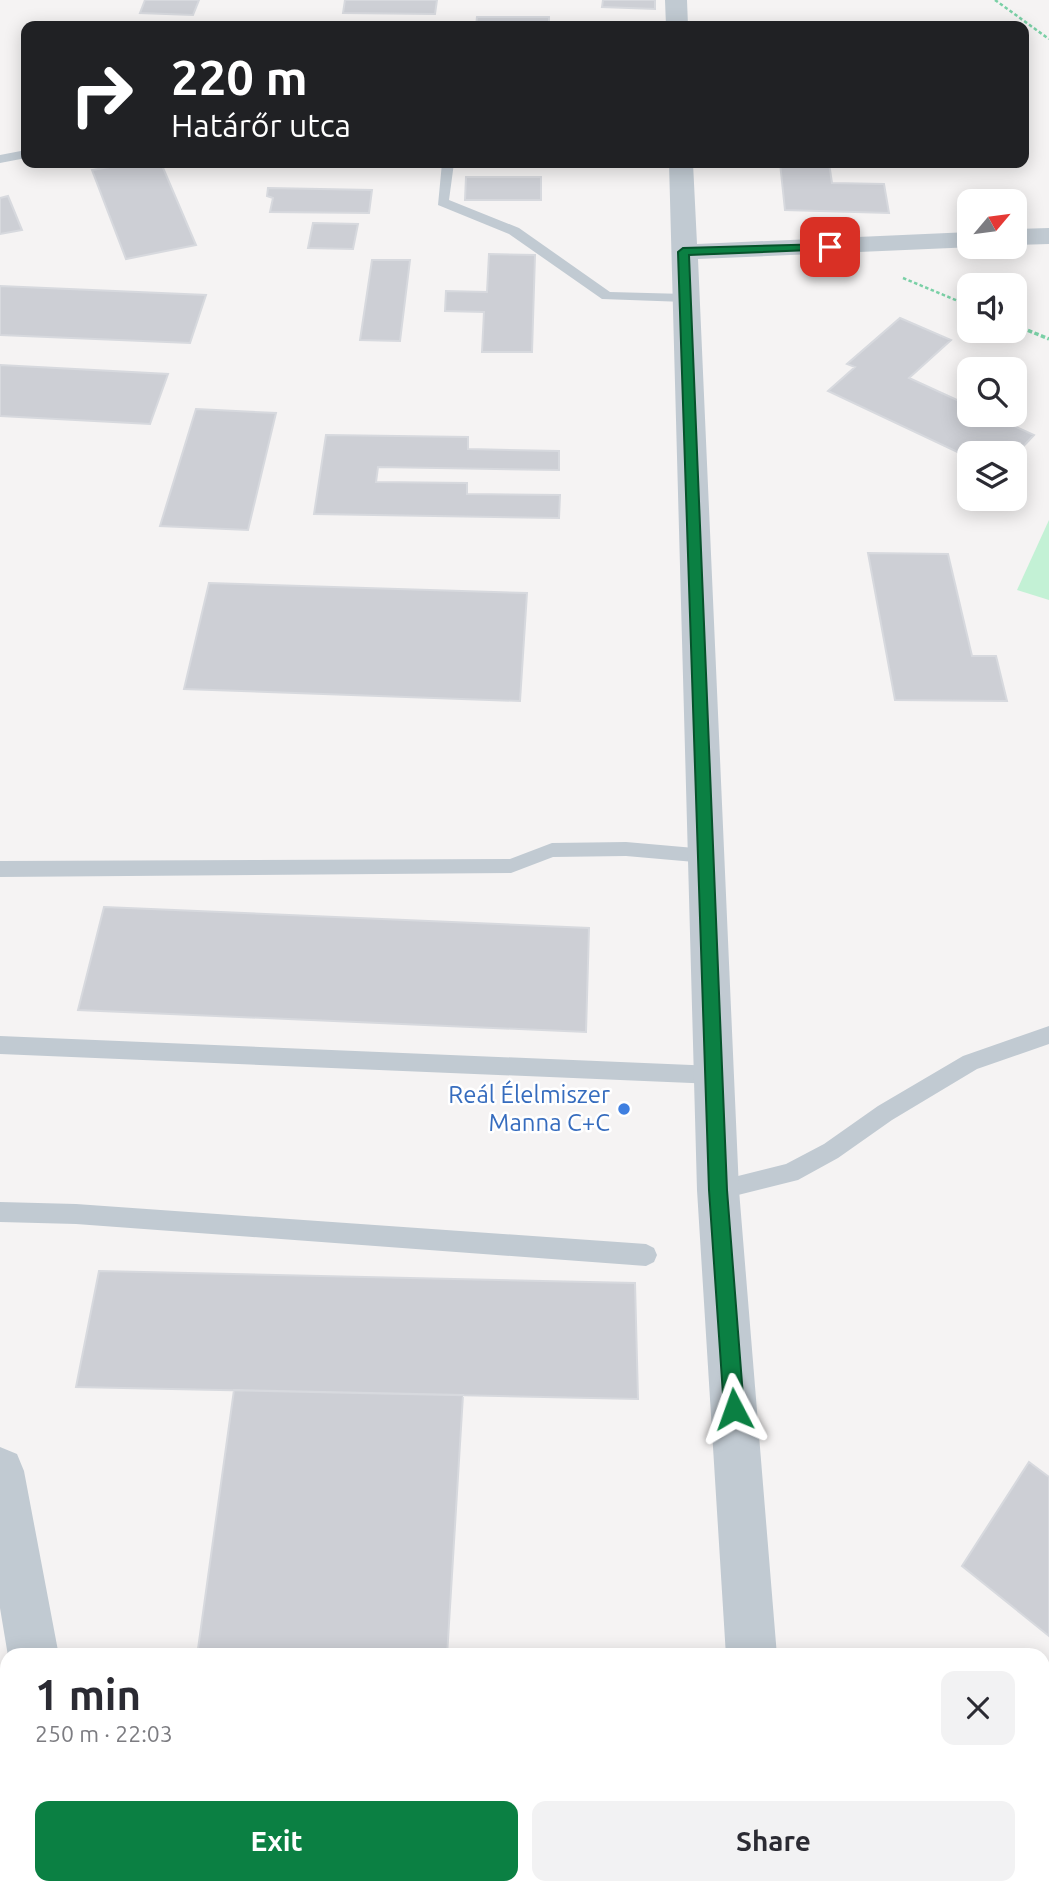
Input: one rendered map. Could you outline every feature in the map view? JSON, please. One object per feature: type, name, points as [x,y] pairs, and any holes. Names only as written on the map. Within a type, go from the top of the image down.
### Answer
[{"type":"street","points":[[676,0],[677,21]]},
{"type":"street","points":[[681,168],[718,1190],[751,1648]]},
{"type":"street","points":[[1027,237],[1049,236]]},
{"type":"street","points":[[683,252],[957,241]]},
{"type":"street","points":[[0,1472],[33,1648]]},
{"type":"lane","points":[[0,159],[21,154]]},
{"type":"lane","points":[[447,168],[442,202],[514,231],[607,296],[685,298]]},
{"type":"lane","points":[[0,869],[511,866],[552,850],[626,849],[706,856]]},
{"type":"lane","points":[[718,1190],[790,1173],[831,1152],[885,1112],[970,1062],[1049,1035]]},
{"type":"lane","points":[[0,1045],[715,1075]]},
{"type":"lane","points":[[0,1212],[76,1214],[646,1255]]},
{"type":"path","points":[[996,0],[1025,21]]},
{"type":"path","points":[[1029,24],[1049,39]]},
{"type":"path","points":[[1027,330],[1049,339]]},
{"type":"green space","points":[[1049,520],[1049,600],[1017,590]]},
{"type":"building","points":[[145,0],[199,0],[193,15],[140,13]]},
{"type":"building","points":[[345,0],[437,0],[435,14],[343,13]]},
{"type":"building","points":[[603,0],[655,0],[655,9],[602,7]]},
{"type":"building","points":[[477,17],[549,17],[549,21],[477,21]]},
{"type":"building","points":[[163,168],[196,245],[126,259],[92,170]]},
{"type":"building","points":[[781,168],[830,168],[832,183],[884,184],[889,213],[785,210]]},
{"type":"building","points":[[466,177],[541,177],[541,200],[465,200]]},
{"type":"building","points":[[268,188],[372,190],[369,213],[270,212],[273,198],[267,196]]},
{"type":"building","points":[[8,196],[22,230],[0,234],[0,198]]},
{"type":"building","points":[[313,223],[358,224],[353,249],[308,248]]},
{"type":"building","points":[[489,254],[535,255],[532,352],[482,352],[484,312],[445,311],[446,291],[487,292]]},
{"type":"building","points":[[372,260],[410,260],[400,341],[360,340]]},
{"type":"building","points":[[0,286],[206,295],[190,343],[0,335]]},
{"type":"building","points":[[900,318],[951,340],[909,378],[957,400],[957,427],[1016,427],[1034,435],[1027,442],[957,441],[957,452],[828,391],[855,367],[847,364]]},
{"type":"building","points":[[0,365],[168,374],[150,424],[0,416]]},
{"type":"building","points":[[196,409],[276,413],[248,530],[160,526]]},
{"type":"building","points":[[326,435],[468,437],[468,449],[559,451],[559,470],[378,467],[376,482],[467,483],[467,494],[560,495],[559,518],[314,514]]},
{"type":"building","points":[[868,553],[948,554],[972,656],[996,656],[1007,701],[895,700]]},
{"type":"building","points":[[209,583],[527,593],[520,701],[184,689]]},
{"type":"building","points":[[104,907],[589,928],[586,1032],[78,1010]]},
{"type":"building","points":[[99,1271],[635,1283],[638,1399],[76,1387]]},
{"type":"building","points":[[234,1390],[463,1395],[447,1648],[198,1648]]},
{"type":"building","points":[[1029,1462],[1049,1477],[1049,1636],[962,1566]]},
{"type":"place","name":"Reál Élelmiszer Manna C+C","points":[[624,1109]]},
{"type":"route","points":[[734,1409],[718,1190],[683,252],[830,247]]}]
